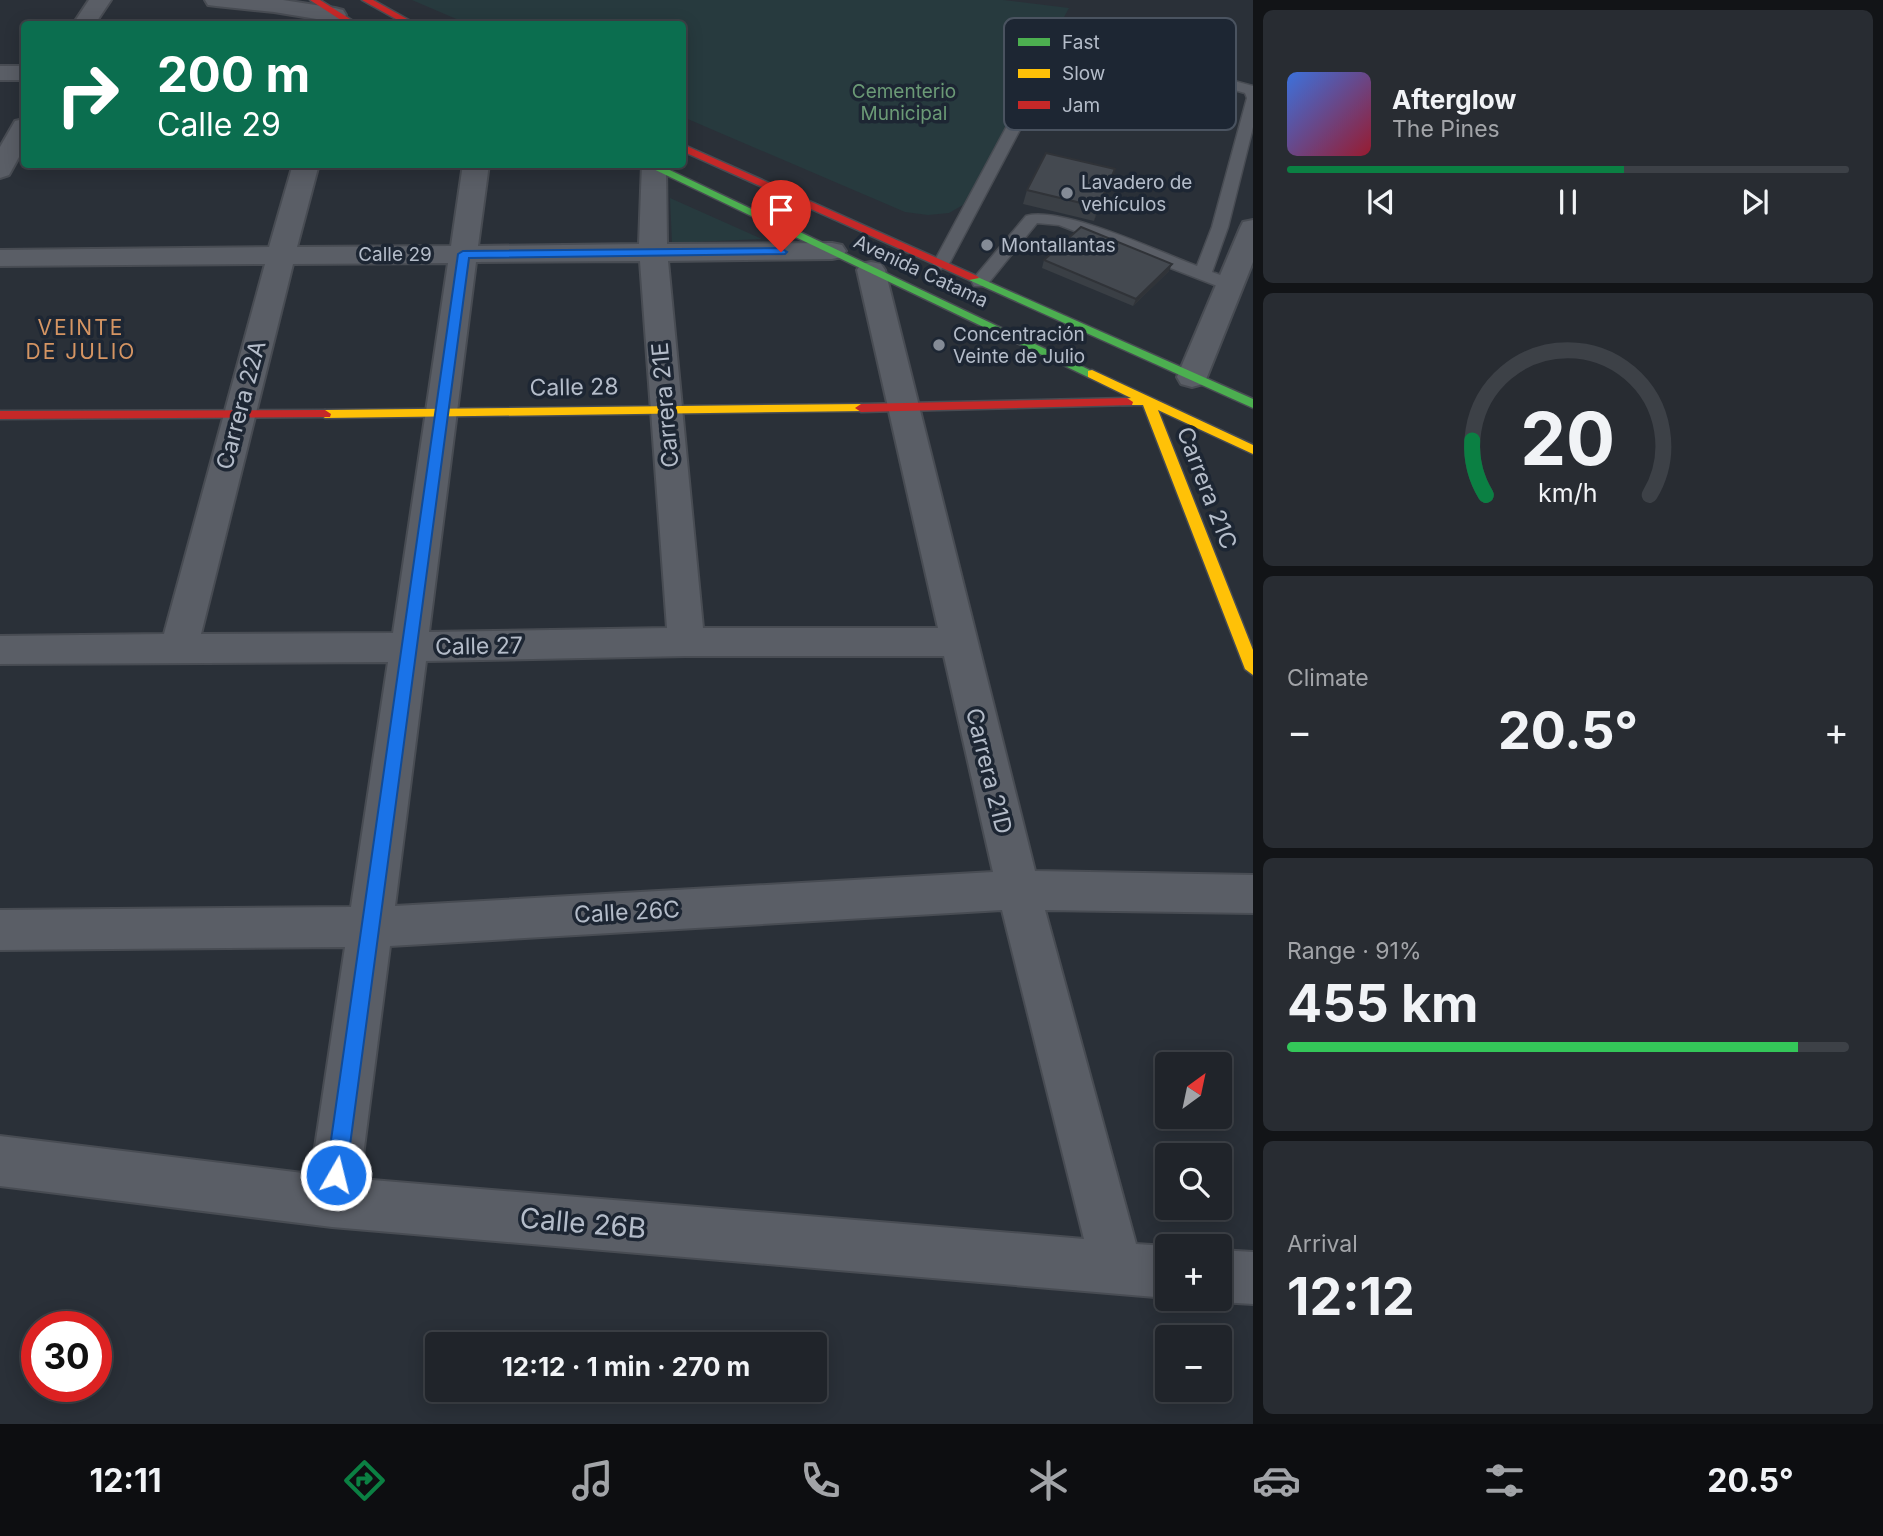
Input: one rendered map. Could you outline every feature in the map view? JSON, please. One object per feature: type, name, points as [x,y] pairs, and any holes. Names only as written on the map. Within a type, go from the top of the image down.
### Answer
[{"type":"main road","points":[[314,0],[346,21]]},
{"type":"main road","points":[[366,0],[405,21]]},
{"type":"main road","name":"Avenida Catama","points":[[686,149],[1253,404]]},
{"type":"main road","name":"Avenida Catama","points":[[654,168],[1253,450]]},
{"type":"main road","name":"Calle 28","points":[[0,415],[903,408],[1148,401]]},
{"type":"main road","name":"Carrera 21C","points":[[1148,401],[1253,669]]},
{"type":"street","points":[[86,21],[100,0]]},
{"type":"street","points":[[223,21],[223,1],[346,21]]},
{"type":"street","points":[[0,73],[21,73]]},
{"type":"street","points":[[0,170],[18,130]]},
{"type":"street","name":"Carrera 22A","points":[[179,648],[238,412],[305,168]]},
{"type":"street","points":[[332,1202],[475,168]]},
{"type":"street","name":"Carrera 21E","points":[[650,168],[664,408],[686,642]]},
{"type":"street","points":[[1192,377],[1242,288],[1253,228]]},
{"type":"street","name":"Calle 29","points":[[0,258],[832,251]]},
{"type":"street","name":"Carrera 21D","points":[[871,270],[1018,890],[1116,1269]]},
{"type":"street","name":"Calle 27","points":[[0,650],[409,648],[686,642],[958,642]]},
{"type":"street","name":"Calle 26C","points":[[0,930],[371,927],[1018,890],[1253,894]]},
{"type":"street","name":"Calle 26B","points":[[0,1161],[332,1202],[1155,1271]]},
{"type":"street","points":[[1232,1277],[1253,1278]]},
{"type":"lane","points":[[1203,274],[1220,227],[1253,98],[1252,91],[1236,84]]},
{"type":"lane","points":[[941,264],[1012,130]]},
{"type":"lane","points":[[980,282],[1032,219],[1046,218],[1063,221],[1242,288]]},
{"type":"green space","name":"Cementerio Municipal","points":[[412,0],[1003,0],[1069,8],[1064,18],[1004,18],[1004,130],[1010,130],[963,205],[949,213],[928,215],[905,212],[686,118],[686,21],[461,21]]},
{"type":"green space","points":[[670,198],[762,239],[672,243]]},
{"type":"building","name":"Lavadero de vehículos","points":[[1046,153],[1115,169],[1098,207],[1027,190]]},
{"type":"building","points":[[1081,227],[1172,264],[1136,299],[1044,260]]},
{"type":"traffic: fast","points":[[656,168],[1092,374]]},
{"type":"traffic: fast","points":[[973,278],[1253,404]]},
{"type":"traffic: slow","points":[[1092,374],[1253,450]]},
{"type":"traffic: slow","points":[[1127,402],[1148,401],[1253,669]]},
{"type":"traffic: slow","points":[[325,414],[861,408]]},
{"type":"traffic: jam","points":[[314,0],[348,21]]},
{"type":"traffic: jam","points":[[366,0],[405,21]]},
{"type":"traffic: jam","points":[[686,149],[973,278]]},
{"type":"traffic: jam","points":[[861,408],[1127,402]]},
{"type":"traffic: jam","points":[[0,415],[325,414]]},
{"type":"place","name":"Lavadero de vehículos","points":[[1067,193]]},
{"type":"place","name":"Montallantas","points":[[987,245]]},
{"type":"place","name":"Concentración Veinte de Julio","points":[[939,345]]},
{"type":"district","name":"VEINTE DE JULIO","points":[[81,339]]},
{"type":"route","points":[[336,1175],[463,254],[781,252]]}]
